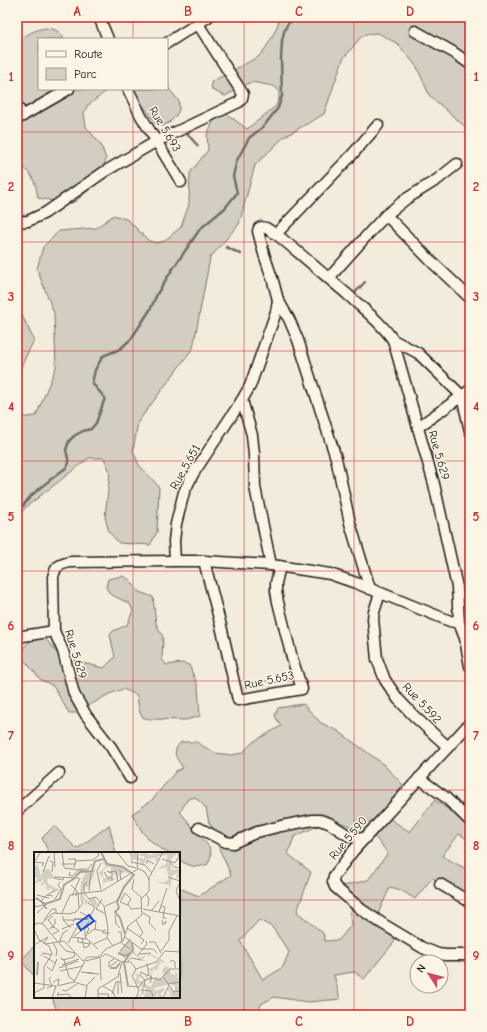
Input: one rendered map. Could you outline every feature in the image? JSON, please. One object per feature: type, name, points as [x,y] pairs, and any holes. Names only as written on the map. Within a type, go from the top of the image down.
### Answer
[{"type":"street","points":[[99,17],[108,38]]},
{"type":"street","points":[[168,42],[208,17]]},
{"type":"street","points":[[17,222],[28,221],[45,213],[104,172],[157,141],[239,102],[243,94],[198,24]]},
{"type":"street","points":[[415,31],[470,64]]},
{"type":"street","points":[[17,106],[20,118],[67,90]]},
{"type":"street","name":"Rue 5.693","points":[[128,90],[141,116],[181,182]]},
{"type":"street","points":[[276,234],[351,156],[378,125]]},
{"type":"street","points":[[329,278],[386,215],[406,199],[438,179],[457,164]]},
{"type":"street","points":[[386,215],[470,298]]},
{"type":"street","name":"Rue 5.651","points":[[175,561],[174,541],[176,524],[184,492],[193,474],[250,386],[276,312],[278,300],[258,231],[261,226],[276,234]]},
{"type":"street","name":"Rue 5.629","points":[[276,234],[329,278],[377,321],[393,340],[434,484],[457,587],[459,623],[465,638],[470,666]]},
{"type":"street","points":[[278,300],[289,319],[298,340],[336,458],[350,523],[375,591]]},
{"type":"street","points":[[393,340],[418,353],[466,393],[470,431]]},
{"type":"street","points":[[418,427],[466,393]]},
{"type":"street","points":[[242,400],[252,435],[254,454],[254,487],[275,566]]},
{"type":"street","points":[[175,561],[204,561],[275,566],[330,574],[450,621],[459,623]]},
{"type":"street","name":"Rue 5.629","points":[[130,778],[111,747],[86,715],[74,694],[63,651],[54,631],[53,577],[55,569],[60,565],[70,562],[175,561]]},
{"type":"street","name":"Rue 5.653","points":[[204,561],[238,700],[302,688],[292,658],[278,602],[275,566]]},
{"type":"street","name":"Rue 5.592","points":[[375,591],[373,619],[378,658],[385,680],[398,699],[448,747]]},
{"type":"street","points":[[17,637],[54,631]]},
{"type":"street","points":[[448,747],[470,723]]},
{"type":"street","name":"Rue 5.590","points":[[448,747],[364,839],[334,876],[333,882],[335,887],[362,910],[424,948],[446,956],[470,955]]},
{"type":"street","points":[[17,811],[59,773]]},
{"type":"street","points":[[420,778],[470,821]]},
{"type":"street","points":[[199,828],[226,842],[233,842],[257,832],[312,820],[320,820],[329,823],[350,836],[364,839]]},
{"type":"street","points":[[440,884],[470,902]]},
{"type":"green space","points":[[280,17],[470,17],[470,131],[429,95],[417,67],[398,44],[378,33],[366,34],[360,38],[343,59],[324,114],[284,137],[255,165],[239,224],[210,258],[193,348],[138,422],[133,451],[139,465],[159,487],[157,532],[150,545],[119,543],[109,532],[105,517],[110,472],[104,458],[89,458],[26,507],[17,518],[17,418],[36,416],[56,367],[54,313],[37,269],[43,247],[59,231],[96,228],[114,215],[128,220],[149,241],[157,243],[164,241],[181,227],[189,204],[190,173],[208,150],[207,135],[216,115],[223,111],[247,129],[276,106],[279,98],[279,91],[274,86],[251,82],[225,96],[212,90],[211,82],[258,57],[271,38]]},
{"type":"green space","points":[[45,28],[56,30],[63,38],[38,38],[38,90],[110,90],[87,106],[84,113],[86,127],[101,145],[106,159],[99,181],[76,201],[69,204],[38,198],[36,186],[30,174],[17,164],[17,44],[30,33]]},
{"type":"green space","points":[[168,81],[169,89],[179,101],[179,110],[170,122],[163,126],[156,124],[139,100],[127,91],[120,90],[168,90]]},
{"type":"green space","points":[[17,305],[34,340],[17,375]]},
{"type":"green space","points":[[123,576],[130,580],[139,592],[153,597],[156,624],[163,637],[162,659],[166,665],[182,663],[189,665],[198,686],[200,716],[186,720],[149,719],[142,717],[139,710],[137,695],[123,689],[109,694],[76,713],[69,713],[53,686],[40,679],[21,656],[26,645],[31,640],[42,634],[61,658],[104,668],[115,657],[110,635],[113,631],[127,625],[133,611],[130,604],[110,594],[106,587],[108,579]]},
{"type":"green space","points":[[303,704],[321,723],[338,731],[383,764],[403,785],[383,811],[387,817],[410,832],[435,800],[470,825],[470,841],[459,834],[442,856],[470,871],[470,899],[432,878],[415,899],[401,890],[390,887],[374,923],[389,932],[395,941],[364,979],[354,972],[334,975],[340,999],[308,1002],[274,997],[261,1004],[258,1015],[58,1015],[52,998],[180,998],[180,888],[199,896],[231,875],[218,846],[218,834],[209,823],[206,808],[195,797],[188,799],[180,812],[210,848],[211,856],[208,864],[204,866],[196,867],[186,864],[180,861],[180,852],[166,852],[154,844],[143,833],[132,814],[152,800],[176,771],[183,768],[175,752],[181,742],[196,742],[215,753],[232,755],[242,753],[253,742],[281,726],[275,716],[278,708]],"holes":[[[332,819],[374,836],[388,853],[368,880],[330,889],[349,906],[351,925],[339,940],[325,941],[323,933],[297,912],[311,872],[288,854],[294,837]],[[259,920],[272,927],[289,952],[283,967],[263,980],[240,941]]]},
{"type":"green space","points":[[109,825],[116,852],[49,852],[42,838],[54,826],[77,849]]},
{"type":"green space","points":[[34,946],[34,976],[21,961]]},
{"type":"waterway","points":[[17,512],[32,495],[67,467],[69,463],[66,450],[69,441],[83,431],[91,429],[96,423],[105,398],[92,383],[95,370],[103,356],[120,349],[131,339],[150,310],[157,294],[170,273],[200,229],[225,208],[237,193],[233,176],[237,160],[249,138],[263,127],[278,108],[282,96],[282,41],[287,25],[294,17]]},
{"type":"waterway","points":[[185,132],[198,146]]},
{"type":"waterway","points":[[226,247],[241,254]]},
{"type":"waterway","points":[[352,296],[365,282]]}]
